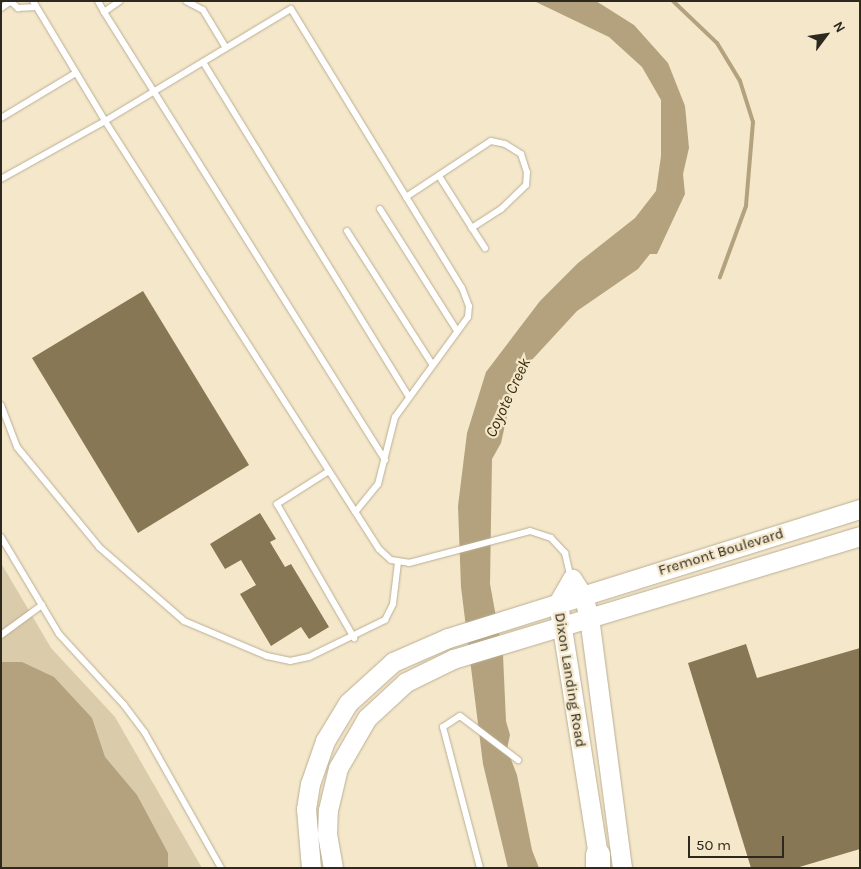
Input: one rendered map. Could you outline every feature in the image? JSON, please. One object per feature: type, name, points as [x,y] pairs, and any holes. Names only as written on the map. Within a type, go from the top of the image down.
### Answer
[{"type":"main road","name":"Fremont Boulevard","points":[[310,860],[306,809],[310,784],[322,748],[335,722],[362,688],[385,668],[410,652],[558,603],[860,509]]},
{"type":"main road","name":"Fremont Boulevard","points":[[331,859],[328,810],[332,789],[355,734],[392,691],[421,673],[453,659],[860,536]]},
{"type":"main road","name":"Dixon Landing Road","points":[[599,863],[558,603],[572,579],[583,596],[589,617],[622,868]]},
{"type":"main road","points":[[310,860],[331,859]]},
{"type":"lane","points":[[98,1],[153,92],[385,460]]},
{"type":"lane","points":[[104,12],[120,1]]},
{"type":"lane","points":[[186,1],[203,10],[226,48]]},
{"type":"lane","points":[[1,8],[10,2],[18,8],[35,4],[106,121],[379,549],[391,560],[409,564],[432,559],[505,536],[530,531],[551,538],[565,553],[572,579]]},
{"type":"lane","points":[[1,179],[106,121],[291,8],[462,288],[469,306],[468,317],[395,417],[378,484],[355,512]]},
{"type":"lane","points":[[203,62],[409,397]]},
{"type":"lane","points":[[1,118],[76,73]]},
{"type":"lane","points":[[406,197],[491,141],[505,144],[521,154],[527,172],[526,185],[501,209],[472,228]]},
{"type":"lane","points":[[439,176],[485,248]]},
{"type":"lane","points":[[380,209],[457,331]]},
{"type":"lane","points":[[347,231],[432,364]]},
{"type":"lane","points":[[1,405],[17,447],[99,547],[184,621],[267,656],[290,661],[309,657],[354,638],[385,620],[393,604],[398,562]]},
{"type":"lane","points":[[329,471],[277,504],[354,638]]},
{"type":"lane","points":[[1,537],[60,634],[124,705],[145,733],[221,868]]},
{"type":"lane","points":[[1,635],[42,605]]},
{"type":"lane","points":[[480,868],[443,727],[460,716],[518,760]]},
{"type":"shaded area","points":[[1,563],[51,648],[115,717],[202,868],[1,868]]},
{"type":"water","name":"Coyote Creek","points":[[534,1],[596,1],[634,25],[668,63],[685,106],[689,148],[683,174],[685,194],[657,254],[650,254],[638,269],[577,311],[530,362],[513,389],[501,443],[492,459],[490,584],[503,655],[506,721],[510,735],[507,749],[517,775],[532,850],[539,868],[508,868],[483,764],[461,587],[458,506],[467,433],[486,372],[540,301],[578,263],[635,218],[656,191],[661,156],[661,100],[642,67],[609,37]]},
{"type":"water","points":[[1,662],[22,662],[54,677],[92,718],[105,757],[137,795],[168,853],[168,868],[1,868]]},
{"type":"building","points":[[143,291],[249,465],[138,533],[32,358]]},
{"type":"building","points":[[260,513],[276,539],[270,542],[285,567],[291,564],[329,627],[309,639],[301,627],[271,646],[240,594],[256,585],[241,560],[225,569],[210,544]]},
{"type":"building","points":[[746,644],[757,678],[860,648],[860,849],[796,868],[751,868],[688,663]]},
{"type":"waterway","points":[[673,1],[717,43],[740,81],[753,122],[746,206],[720,277]]}]
